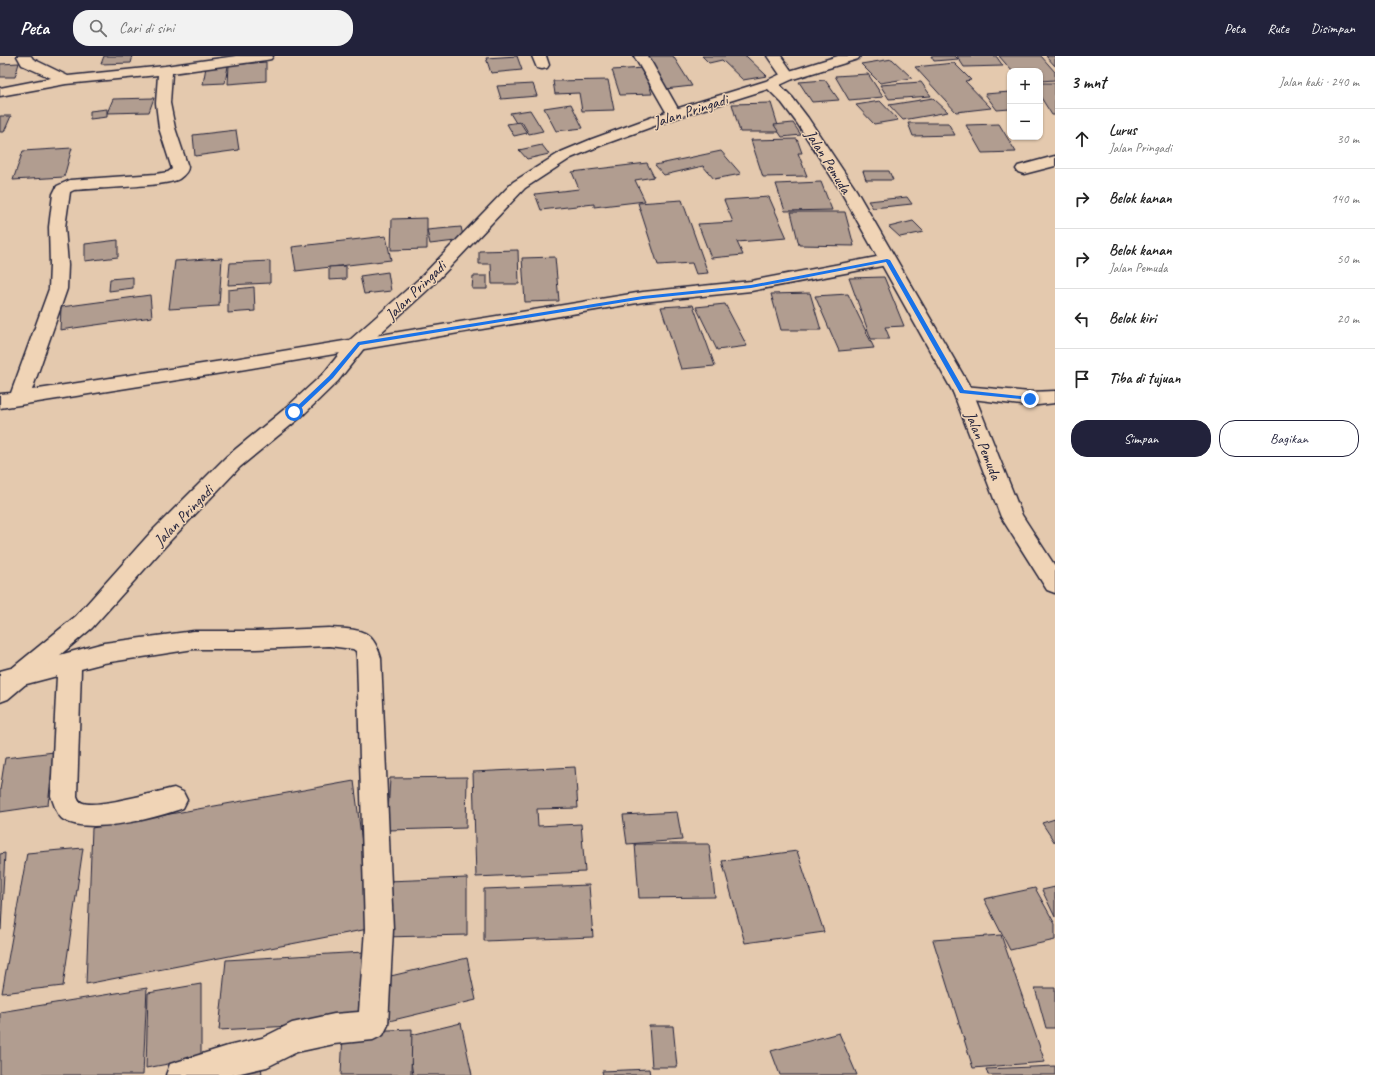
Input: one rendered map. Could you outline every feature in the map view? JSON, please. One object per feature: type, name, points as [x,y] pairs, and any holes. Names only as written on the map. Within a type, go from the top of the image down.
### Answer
[{"type":"street","points":[[24,56],[27,62],[66,80]]},
{"type":"street","points":[[0,92],[66,80],[165,70],[266,56]]},
{"type":"street","points":[[641,56],[674,114]]},
{"type":"street","points":[[774,56],[788,76]]},
{"type":"street","name":"Jalan Pringadi","points":[[5,683],[84,622],[161,536],[234,462],[294,412],[331,377],[358,343],[426,282],[518,185],[566,155],[597,142],[674,114],[853,56]]},
{"type":"street","points":[[19,398],[58,289],[60,265],[57,227],[63,189],[70,185],[156,179],[173,176],[180,170],[167,128],[163,104],[165,70]]},
{"type":"street","name":"Jalan Pemuda","points":[[770,84],[788,100],[821,147],[848,190],[962,392],[1012,517],[1055,584]]},
{"type":"street","points":[[1024,169],[1055,161]]},
{"type":"street","points":[[0,401],[222,367],[358,343],[643,297],[751,286],[887,260]]},
{"type":"street","points":[[962,392],[1030,399],[1055,397]]},
{"type":"street","points":[[5,683],[68,662],[104,653],[194,640],[256,640],[329,637],[359,640],[366,648],[369,658],[379,929],[373,1025],[334,1029],[292,1038],[267,1052],[228,1061],[182,1075]]},
{"type":"street","points":[[68,662],[64,796],[68,806],[74,813],[87,816],[100,815],[174,800]]},
{"type":"building","points":[[104,56],[133,56],[131,63],[101,64]]},
{"type":"building","points":[[517,56],[522,70],[491,73],[486,58]]},
{"type":"building","points":[[647,56],[673,56],[692,86],[665,89]]},
{"type":"building","points":[[702,56],[746,56],[767,76],[743,80],[722,60],[709,63]]},
{"type":"building","points":[[931,56],[955,56],[958,59],[934,61]]},
{"type":"building","points":[[957,56],[996,56],[1003,66],[964,67]]},
{"type":"building","points":[[999,56],[1041,56],[1055,72],[1055,80],[1043,81],[1043,68],[1009,68]]},
{"type":"building","points":[[1046,56],[1055,56],[1055,66]]},
{"type":"building","points":[[892,59],[912,78],[880,83],[861,64]]},
{"type":"building","points":[[266,62],[266,81],[228,84],[229,65]]},
{"type":"building","points":[[19,63],[15,77],[0,77],[0,64]]},
{"type":"building","points":[[954,63],[971,80],[965,81],[991,108],[956,112],[915,67]]},
{"type":"building","points":[[228,66],[225,83],[203,84],[206,67]]},
{"type":"building","points":[[644,68],[652,94],[620,95],[612,70]]},
{"type":"building","points":[[868,74],[883,97],[849,100],[835,76]]},
{"type":"building","points":[[608,80],[614,110],[582,111],[579,93],[555,94],[553,81]]},
{"type":"building","points":[[825,80],[839,100],[812,102],[799,82]]},
{"type":"building","points":[[921,82],[931,96],[889,99],[880,85]]},
{"type":"building","points":[[1043,83],[1055,83],[1055,115],[1052,115],[1043,101]]},
{"type":"building","points":[[533,84],[537,96],[501,99],[497,86]]},
{"type":"building","points":[[1007,92],[1007,109],[997,110],[985,94]]},
{"type":"building","points":[[154,98],[149,112],[107,113],[113,99]]},
{"type":"building","points":[[933,98],[948,112],[903,120],[889,105]]},
{"type":"building","points":[[880,101],[898,120],[874,124],[856,105]]},
{"type":"building","points":[[771,103],[780,132],[740,132],[732,104]]},
{"type":"building","points":[[571,104],[583,128],[556,131],[544,108]]},
{"type":"building","points":[[107,109],[107,117],[90,119],[90,111]]},
{"type":"building","points":[[530,110],[543,131],[529,134],[522,122],[516,123],[510,113]]},
{"type":"building","points":[[0,116],[11,116],[4,132],[0,132]]},
{"type":"building","points":[[520,122],[527,133],[514,136],[507,124]]},
{"type":"building","points":[[793,123],[801,135],[782,137],[774,125]]},
{"type":"building","points":[[908,123],[948,123],[955,135],[913,136]]},
{"type":"building","points":[[999,124],[1007,137],[1007,140],[1009,140],[1016,152],[982,153],[966,125]]},
{"type":"building","points":[[236,130],[239,150],[195,156],[193,135]]},
{"type":"building","points":[[797,139],[802,153],[798,153],[807,176],[763,177],[751,140]]},
{"type":"building","points":[[542,145],[549,154],[527,159],[519,150]]},
{"type":"building","points":[[72,148],[64,177],[13,180],[23,151]]},
{"type":"building","points":[[721,151],[741,174],[714,179],[703,166],[664,175],[655,165]]},
{"type":"building","points":[[647,163],[654,177],[635,180],[645,201],[594,207],[594,204],[541,210],[535,194],[579,189],[572,172]]},
{"type":"building","points":[[863,171],[889,171],[893,180],[866,180]]},
{"type":"building","points":[[821,182],[832,210],[785,211],[776,184]]},
{"type":"building","points":[[769,197],[787,238],[737,242],[743,255],[711,258],[698,224],[733,222],[724,200]]},
{"type":"building","points":[[907,197],[912,204],[873,208],[868,201]]},
{"type":"building","points":[[682,200],[708,273],[696,274],[692,263],[658,265],[638,203]]},
{"type":"building","points":[[791,212],[845,212],[854,246],[799,245]]},
{"type":"building","points":[[427,218],[427,249],[391,250],[392,219]]},
{"type":"building","points":[[913,221],[924,232],[900,237],[889,227]]},
{"type":"building","points":[[461,227],[464,240],[430,244],[427,230]]},
{"type":"building","points":[[386,236],[391,260],[296,271],[292,247]]},
{"type":"building","points":[[118,240],[118,257],[85,261],[85,244]]},
{"type":"building","points":[[518,250],[519,284],[492,284],[491,264],[479,264],[479,251]]},
{"type":"building","points":[[555,257],[559,301],[525,302],[522,258]]},
{"type":"building","points":[[222,258],[219,306],[169,309],[175,261]]},
{"type":"building","points":[[270,261],[270,283],[228,285],[230,263]]},
{"type":"building","points":[[346,266],[346,279],[329,280],[329,267]]},
{"type":"building","points":[[388,272],[391,291],[364,294],[360,276]]},
{"type":"building","points":[[473,276],[487,276],[487,289],[472,289]]},
{"type":"building","points":[[133,277],[133,288],[109,291],[110,279]]},
{"type":"building","points":[[884,277],[904,326],[885,327],[890,339],[871,339],[849,278]]},
{"type":"building","points":[[254,287],[255,311],[228,313],[228,290]]},
{"type":"building","points":[[810,293],[821,330],[781,330],[771,294]]},
{"type":"building","points":[[848,294],[874,348],[839,351],[815,296]]},
{"type":"building","points":[[150,295],[152,317],[60,330],[61,307]]},
{"type":"building","points":[[725,304],[747,346],[717,350],[696,307]]},
{"type":"building","points":[[693,305],[715,366],[681,369],[661,307]]},
{"type":"building","points":[[54,752],[48,805],[0,812],[0,790],[5,758]]},
{"type":"building","points":[[575,767],[578,808],[537,809],[538,826],[581,824],[585,872],[476,877],[473,772]]},
{"type":"building","points":[[467,777],[466,828],[387,830],[390,778]]},
{"type":"building","points":[[354,781],[373,928],[86,984],[92,828]]},
{"type":"building","points":[[677,812],[682,840],[627,844],[623,815]]},
{"type":"building","points":[[1055,819],[1055,843],[1042,823]]},
{"type":"building","points":[[635,844],[709,844],[715,897],[639,898]]},
{"type":"building","points":[[83,848],[63,986],[2,993],[27,853]]},
{"type":"building","points":[[797,851],[824,932],[745,943],[722,861]]},
{"type":"building","points":[[5,853],[1,930],[0,930],[0,854]]},
{"type":"building","points":[[467,878],[467,935],[384,937],[387,881]]},
{"type":"building","points":[[589,885],[593,937],[484,941],[484,889]]},
{"type":"building","points":[[1055,887],[1055,917],[1042,890]]},
{"type":"building","points":[[1035,888],[1055,924],[1055,940],[1010,950],[984,899]]},
{"type":"building","points":[[1001,935],[1045,1062],[973,1068],[933,940]]},
{"type":"building","points":[[364,952],[362,1022],[219,1030],[226,960]]},
{"type":"building","points":[[467,958],[476,1000],[385,1022],[378,979]]},
{"type":"building","points":[[201,984],[201,1058],[146,1068],[148,993]]},
{"type":"building","points":[[147,988],[143,1075],[0,1075],[0,1012]]},
{"type":"building","points":[[1035,988],[1055,988],[1055,1028],[1046,1028]]},
{"type":"building","points":[[461,1023],[472,1075],[413,1075],[407,1036]]},
{"type":"building","points":[[649,1026],[673,1026],[677,1067],[652,1067]]},
{"type":"building","points":[[412,1029],[411,1075],[341,1075],[343,1032]]},
{"type":"building","points":[[839,1033],[857,1075],[780,1075],[771,1051]]},
{"type":"building","points":[[261,1065],[262,1075],[221,1075]]},
{"type":"building","points":[[1055,1066],[1055,1075],[988,1075],[986,1069]]},
{"type":"building","points":[[649,1069],[650,1075],[603,1075],[602,1071]]},
{"type":"route","points":[[294,412],[331,377],[358,343],[515,319],[643,297],[751,286],[887,260],[918,317],[962,392],[1030,399]]}]
